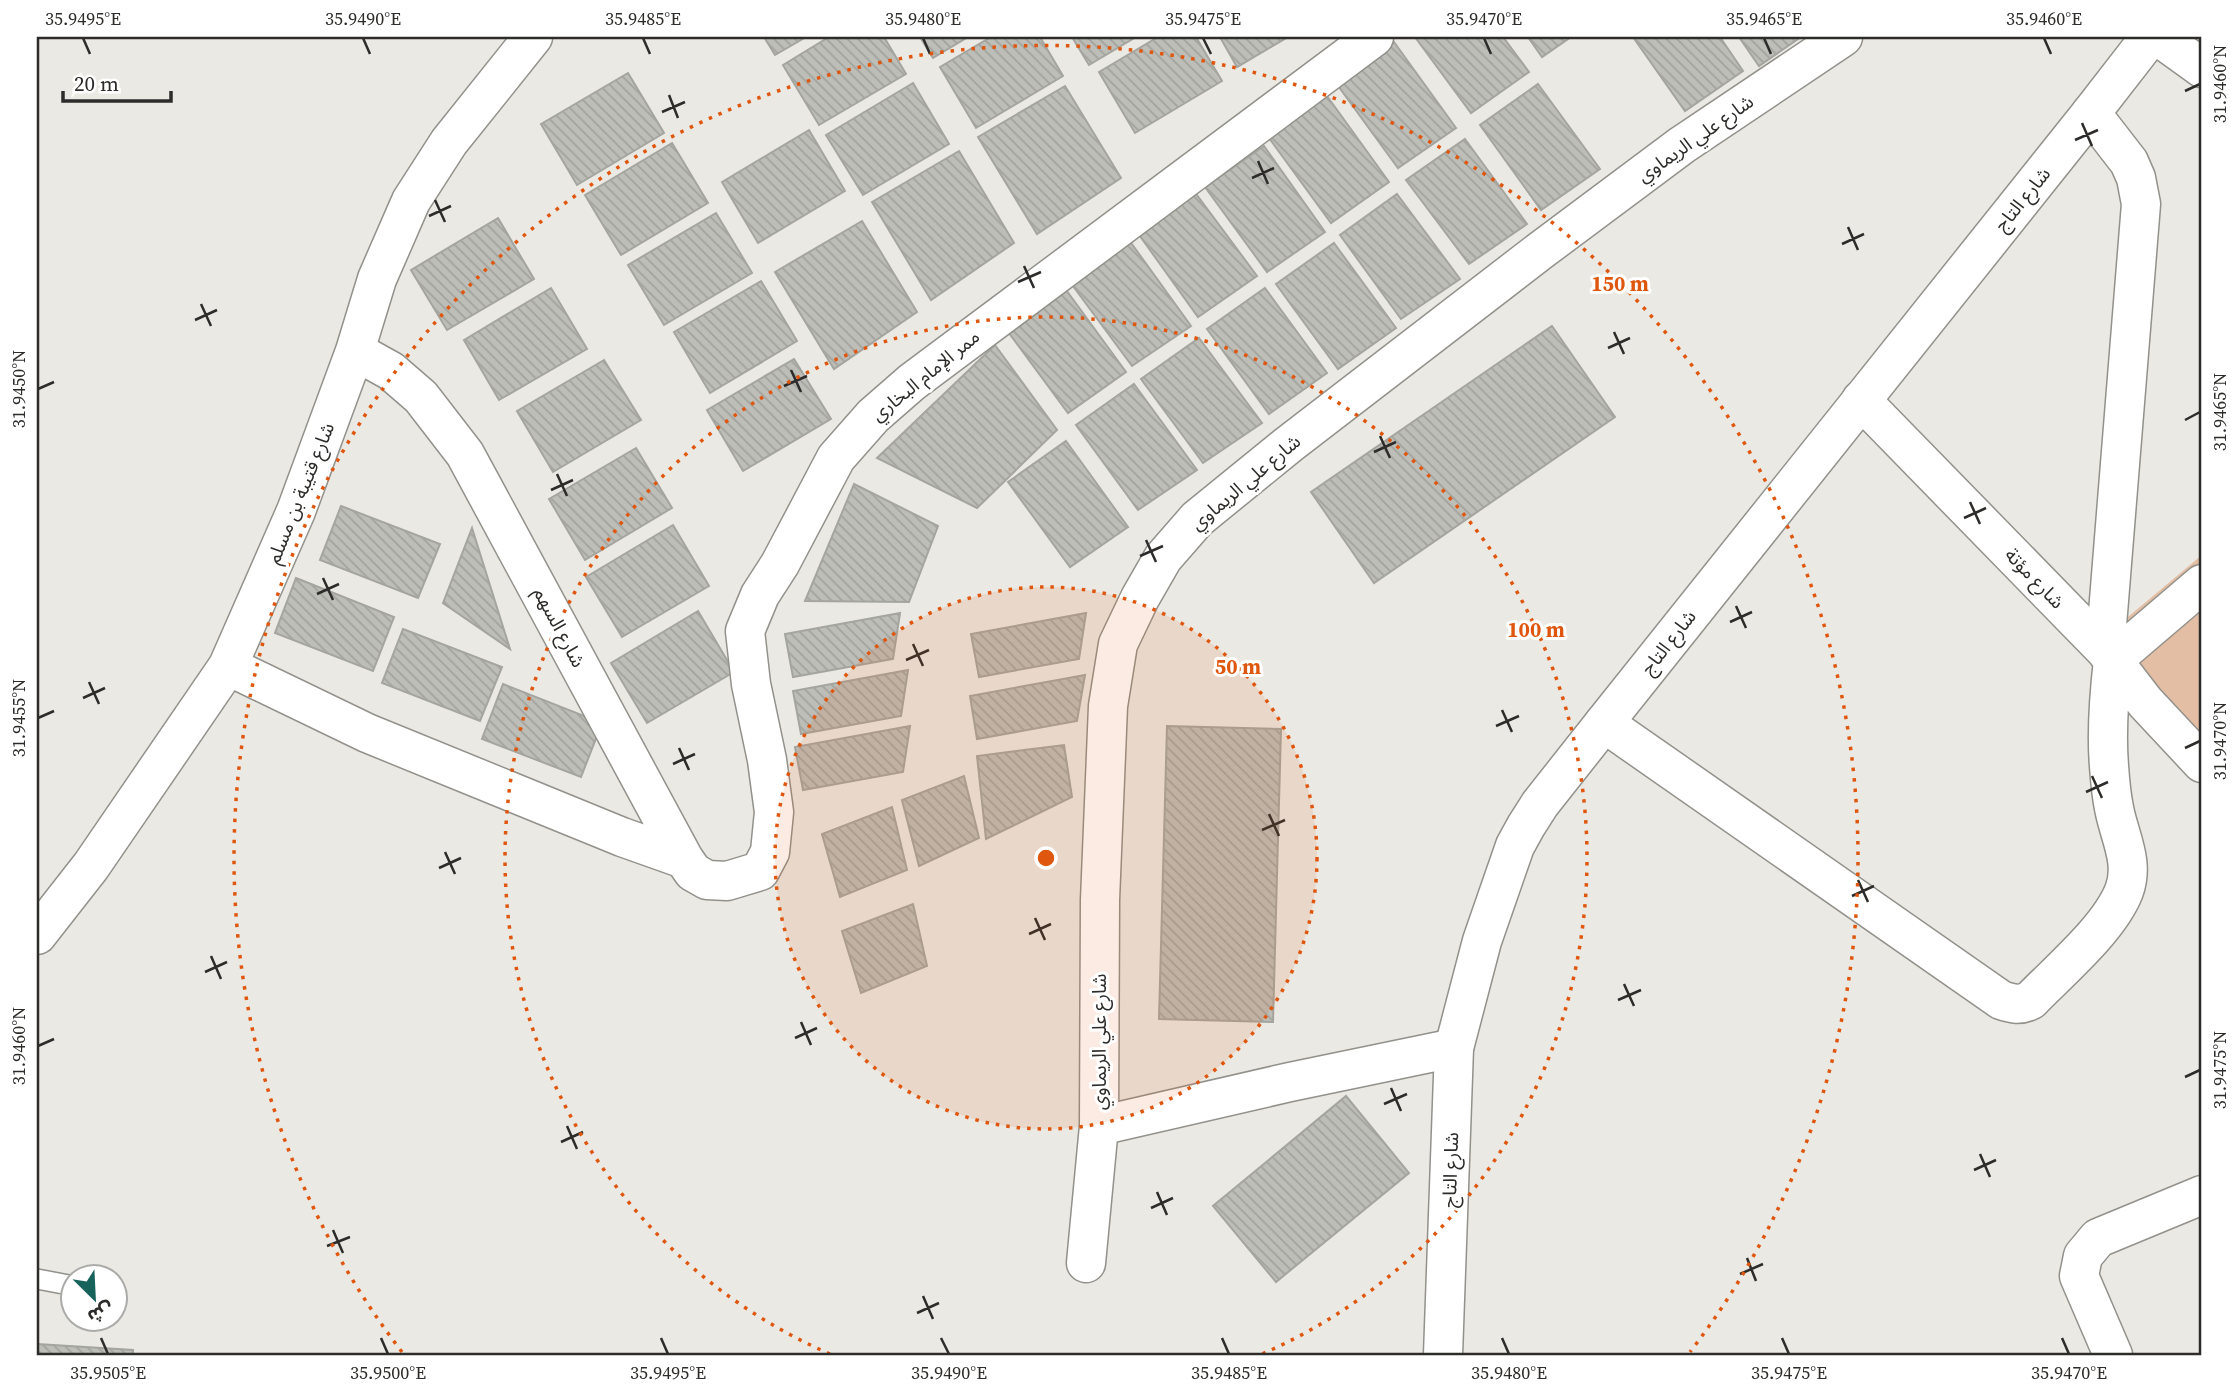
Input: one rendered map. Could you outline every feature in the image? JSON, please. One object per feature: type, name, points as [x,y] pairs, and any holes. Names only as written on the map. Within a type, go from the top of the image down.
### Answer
[{"type":"street","name":"شارع قتيبة بن مسلم","points":[[37,935],[91,866],[228,666],[296,511],[355,351],[377,279],[411,201],[449,142],[533,37]]},
{"type":"street","name":"ممر الإمام البخاري","points":[[760,871],[770,852],[774,813],[767,760],[751,684],[745,631],[760,595],[780,564],[836,457],[873,415],[912,382],[1374,37]]},
{"type":"street","name":"شارع علي الريماوي","points":[[1086,1263],[1099,1126],[1100,900],[1108,706],[1118,644],[1163,558],[1207,510],[1540,251],[1682,145],[1843,37]]},
{"type":"street","name":"شارع التاج","points":[[1443,1355],[1454,1048],[1482,941],[1525,826],[2150,37]]},
{"type":"street","points":[[2160,37],[2202,68]]},
{"type":"street","points":[[1604,723],[2001,1000],[2022,1004],[2031,1000],[2097,932],[2115,909],[2125,890],[2129,873],[2114,810],[2107,718],[2140,204],[2136,178],[2129,162],[2091,113]]},
{"type":"street","name":"شارع السهم","points":[[355,351],[391,371],[421,397],[465,454],[693,872],[707,880],[727,881],[760,871]]},
{"type":"street","name":"شارع مؤتة","points":[[1861,400],[2109,655],[2145,702],[2202,763]]},
{"type":"street","points":[[2109,655],[2202,584]]},
{"type":"street","points":[[228,666],[368,733],[622,837],[684,859]]},
{"type":"street","points":[[1099,1126],[1454,1048]]},
{"type":"street","points":[[2113,1355],[2079,1276],[2083,1256],[2098,1238],[2202,1195]]},
{"type":"lane","points":[[37,1279],[60,1283]]},
{"type":"shaded area","points":[[2202,555],[2202,741],[2110,632]]},
{"type":"building","points":[[764,37],[806,37],[775,55]]},
{"type":"building","points":[[829,37],[884,37],[906,74],[819,125],[783,65]]},
{"type":"building","points":[[920,37],[968,37],[933,58]]},
{"type":"building","points":[[991,37],[1040,37],[1063,76],[976,128],[940,67]]},
{"type":"building","points":[[1072,37],[1136,37],[1089,65]]},
{"type":"building","points":[[1158,37],[1196,37],[1222,81],[1135,133],[1099,72]]},
{"type":"building","points":[[1220,37],[1288,37],[1237,67]]},
{"type":"building","points":[[1415,37],[1503,37],[1529,72],[1471,113]]},
{"type":"building","points":[[1528,37],[1571,37],[1542,57]]},
{"type":"building","points":[[1633,37],[1720,37],[1743,71],[1685,111]]},
{"type":"building","points":[[1739,37],[1801,37],[1759,66]]},
{"type":"building","points":[[1394,42],[1456,128],[1398,168],[1336,83]]},
{"type":"building","points":[[628,73],[664,133],[577,185],[541,124]]},
{"type":"building","points":[[913,83],[949,144],[863,195],[826,135]]},
{"type":"building","points":[[1538,84],[1600,169],[1541,210],[1480,125]]},
{"type":"building","points":[[1065,86],[1121,178],[1037,234],[978,137]]},
{"type":"building","points":[[1327,96],[1389,182],[1331,223],[1269,138]]},
{"type":"building","points":[[809,130],[845,191],[758,243],[722,182]]},
{"type":"building","points":[[1465,139],[1527,224],[1469,264],[1406,180]]},
{"type":"building","points":[[672,143],[708,203],[621,255],[585,195]]},
{"type":"building","points":[[1264,146],[1325,232],[1267,272],[1205,187]]},
{"type":"building","points":[[959,151],[1014,243],[931,300],[872,202]]},
{"type":"building","points":[[1194,191],[1257,276],[1198,317],[1137,232]]},
{"type":"building","points":[[1397,194],[1460,279],[1401,319],[1340,235]]},
{"type":"building","points":[[716,213],[752,273],[664,325],[628,265]]},
{"type":"building","points":[[498,218],[534,279],[447,330],[411,270]]},
{"type":"building","points":[[862,221],[917,312],[834,369],[775,272]]},
{"type":"building","points":[[1129,240],[1191,326],[1132,366],[1070,282]]},
{"type":"building","points":[[1334,243],[1396,328],[1338,369],[1276,284]]},
{"type":"building","points":[[761,281],[797,341],[710,393],[674,332]]},
{"type":"building","points":[[1064,287],[1126,372],[1068,413],[1006,329]]},
{"type":"building","points":[[551,288],[587,349],[499,400],[464,340]]},
{"type":"building","points":[[1265,288],[1327,373],[1269,414],[1207,329]]},
{"type":"building","points":[[1552,326],[1615,417],[1374,583],[1311,492]]},
{"type":"building","points":[[1199,338],[1262,423],[1203,463],[1141,379]]},
{"type":"building","points":[[995,345],[1057,430],[977,508],[877,458]]},
{"type":"building","points":[[794,359],[831,419],[743,471],[707,410]]},
{"type":"building","points":[[604,360],[641,420],[553,472],[517,411]]},
{"type":"building","points":[[1134,384],[1197,470],[1138,510],[1076,425]]},
{"type":"building","points":[[1066,441],[1128,527],[1070,567],[1008,482]]},
{"type":"building","points":[[636,448],[672,508],[585,560],[549,499]]},
{"type":"building","points":[[854,484],[938,526],[909,602],[805,601]]},
{"type":"building","points":[[341,506],[440,544],[418,598],[320,560]]},
{"type":"building","points":[[673,525],[709,586],[622,637],[586,577]]},
{"type":"building","points":[[472,528],[510,649],[443,603]]},
{"type":"building","points":[[296,578],[394,617],[373,671],[275,633]]},
{"type":"building","points":[[698,611],[734,672],[647,723],[611,663]]},
{"type":"building","points":[[900,613],[893,659],[793,677],[785,634]]},
{"type":"building","points":[[1086,613],[1079,659],[979,677],[971,634]]},
{"type":"building","points":[[403,629],[502,667],[480,721],[382,683]]},
{"type":"building","points":[[908,670],[901,716],[801,734],[793,691]]},
{"type":"building","points":[[1085,675],[1077,721],[977,739],[970,696]]},
{"type":"building","points":[[503,684],[602,723],[581,777],[482,739]]},
{"type":"building","points":[[910,726],[903,772],[803,790],[795,747]]},
{"type":"building","points":[[1167,726],[1281,729],[1273,1022],[1159,1019]]},
{"type":"building","points":[[1064,745],[1072,797],[986,839],[977,756]]},
{"type":"building","points":[[964,776],[979,838],[919,866],[902,800]]},
{"type":"building","points":[[892,807],[907,870],[840,897],[822,834]]},
{"type":"building","points":[[913,904],[927,966],[861,993],[842,931]]},
{"type":"building","points":[[1346,1096],[1409,1173],[1276,1282],[1213,1206]]},
{"type":"building","points":[[37,1344],[133,1350],[133,1355],[37,1355]]}]
